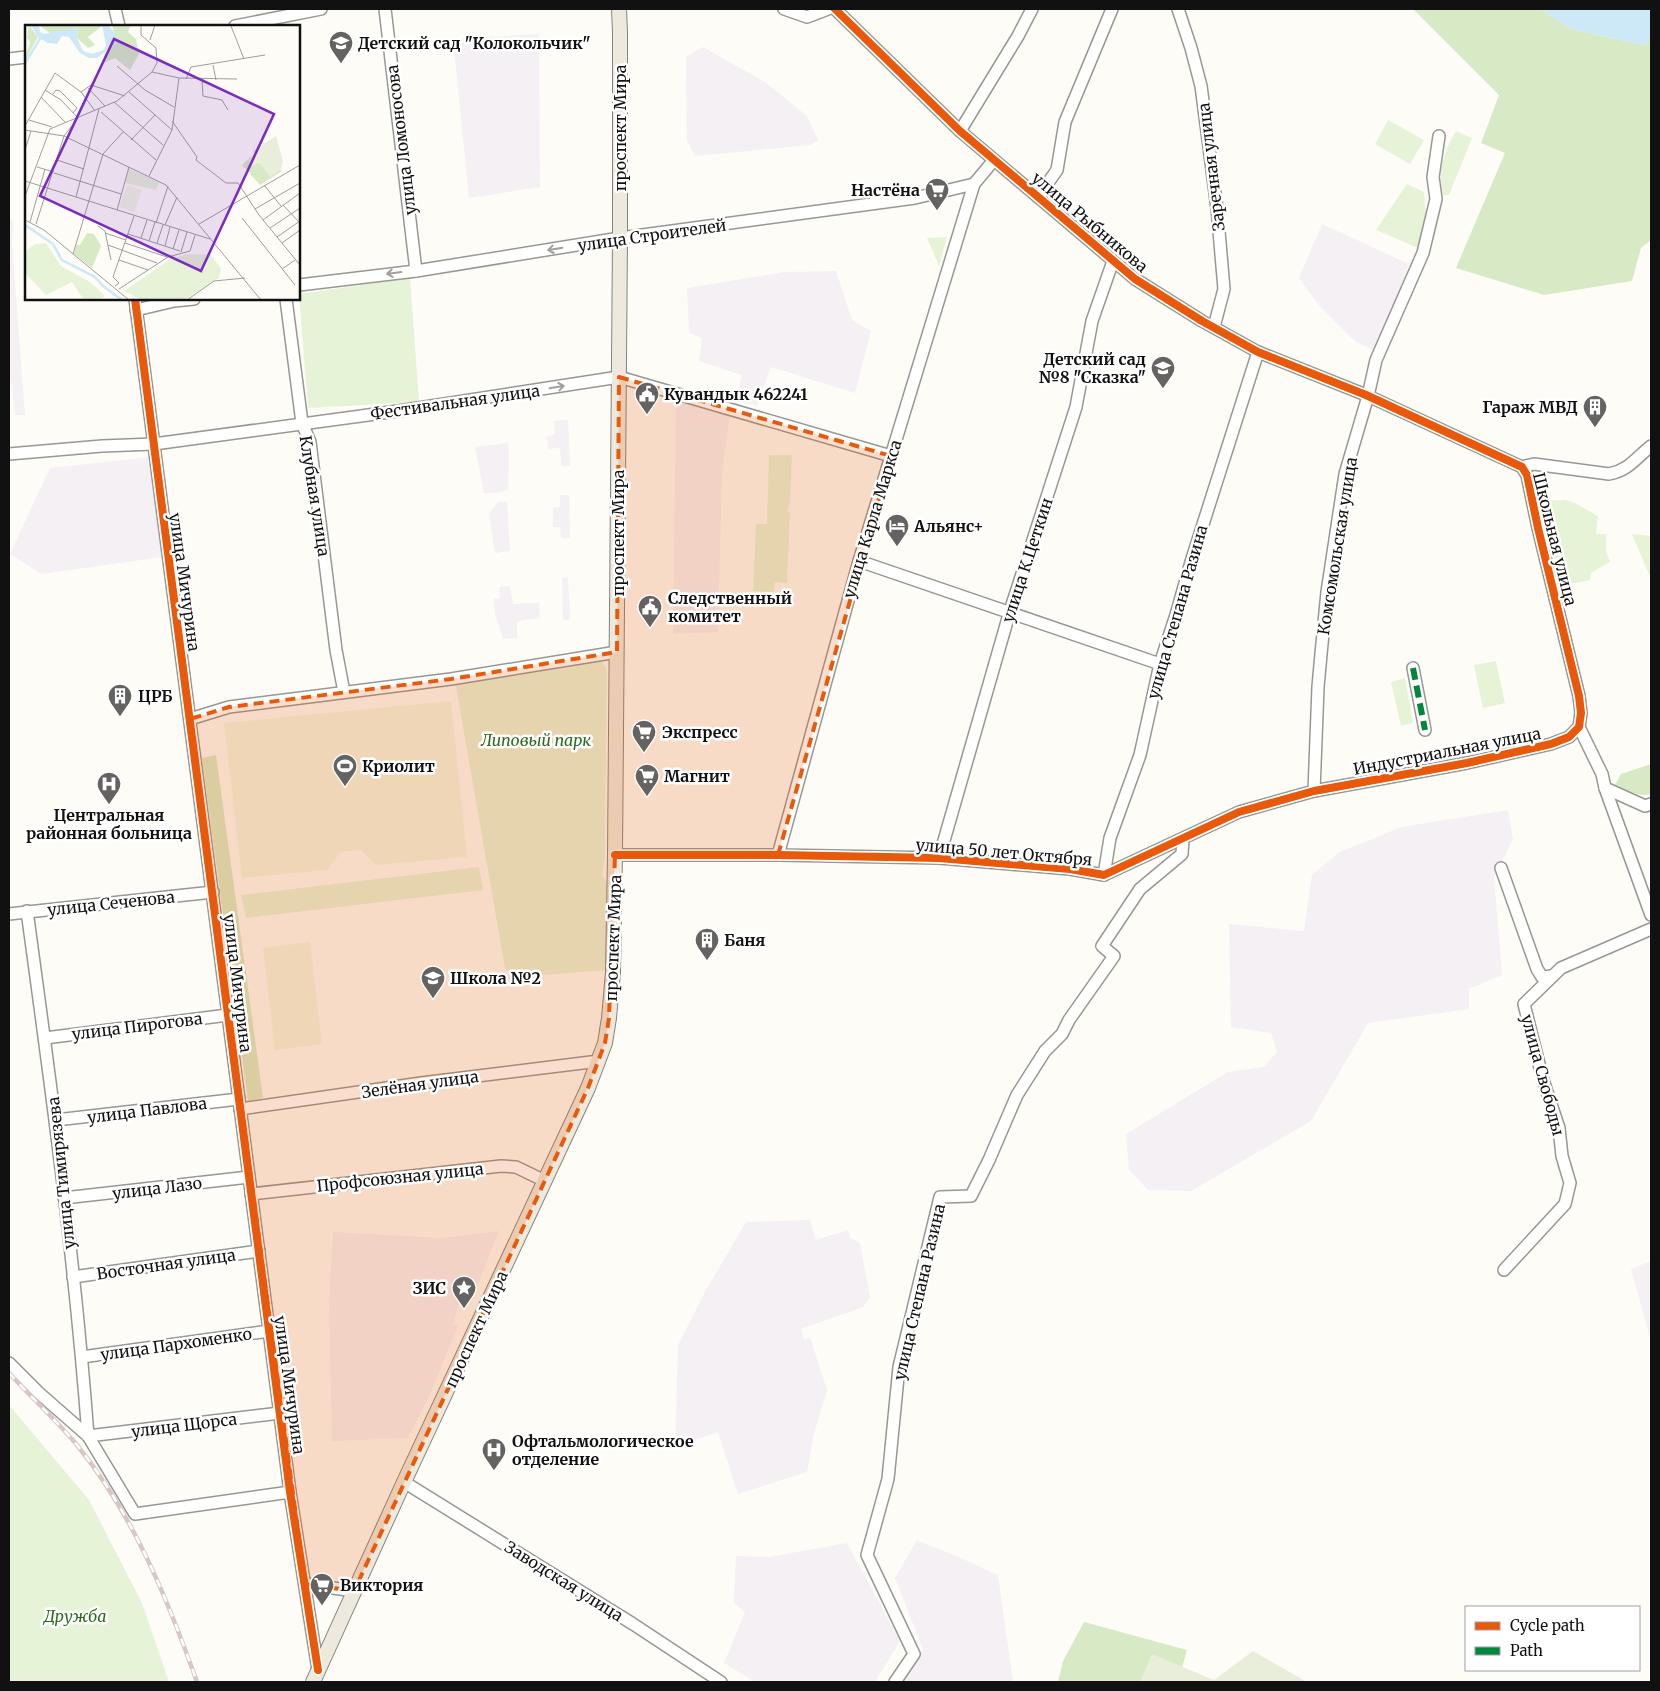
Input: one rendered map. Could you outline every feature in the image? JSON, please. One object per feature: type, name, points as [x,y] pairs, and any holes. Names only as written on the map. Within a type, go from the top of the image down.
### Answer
[{"type":"main road","name":"проспект Мира","points":[[316,1676],[404,1482],[545,1181],[599,1061],[605,1043],[613,972],[615,855],[620,238],[619,9]]},
{"type":"street","points":[[115,9],[119,25]]},
{"type":"street","points":[[240,25],[262,19],[321,9]]},
{"type":"street","name":"улица Ломоносова","points":[[385,9],[416,271]]},
{"type":"street","points":[[784,9],[807,16],[828,9]]},
{"type":"street","name":"улица Рыбникова","points":[[835,9],[960,131],[1112,261],[1136,279],[1214,328],[1258,352],[1368,396]]},
{"type":"street","points":[[960,131],[1018,36],[1032,9]]},
{"type":"street","points":[[1038,197],[1057,170],[1065,122],[1112,9]]},
{"type":"street","name":"Заречная улица","points":[[1178,9],[1192,48],[1201,86],[1217,208],[1224,289],[1214,328]]},
{"type":"street","points":[[9,59],[25,57]]},
{"type":"street","name":"Комсомольская улица","points":[[1314,791],[1318,687],[1327,592],[1345,474],[1368,396],[1376,360],[1423,253],[1436,199],[1434,177],[1439,136]]},
{"type":"street","points":[[974,184],[994,160]]},
{"type":"street","name":"улица Строителей","points":[[300,285],[416,271],[620,238],[915,198],[974,184]]},
{"type":"street","name":"улица Карла Маркса","points":[[778,855],[859,561],[974,184]]},
{"type":"street","name":"улица К.Цеткин","points":[[939,858],[1010,611],[1076,407],[1092,321],[1112,261]]},
{"type":"street","points":[[135,305],[173,300]]},
{"type":"street","name":"Клубная улица","points":[[286,300],[302,423],[310,442],[336,650],[344,692]]},
{"type":"street","name":"улица Мичурина","points":[[135,305],[290,1492],[305,1584],[316,1676]]},
{"type":"street","name":"улица Степана Разина","points":[[1104,875],[1110,838],[1140,755],[1160,664],[1193,553],[1258,352]]},
{"type":"street","name":"Фестивальная улица","points":[[9,454],[102,446],[154,444],[405,410],[619,377],[891,456]]},
{"type":"street","name":"Школьная улица","points":[[1368,396],[1522,467],[1527,475],[1579,696],[1581,713],[1579,727]]},
{"type":"street","name":"Школьная улица","points":[[1522,467],[1534,464],[1609,474],[1621,472],[1651,446]]},
{"type":"street","points":[[859,561],[1010,611],[1160,664]]},
{"type":"street","points":[[190,719],[229,707],[452,679],[617,652]]},
{"type":"street","points":[[1413,668],[1425,730]]},
{"type":"street","points":[[1579,727],[1602,774],[1605,788],[1651,916]]},
{"type":"street","name":"Индустриальная улица","points":[[1314,791],[1467,763],[1551,744],[1569,737],[1579,727]]},
{"type":"street","points":[[1605,788],[1645,806],[1651,804]]},
{"type":"street","name":"улица 50 лет Октября","points":[[615,855],[778,855],[939,858],[1070,869],[1104,875],[1239,812],[1314,791]]},
{"type":"street","name":"улица Степана Разина","points":[[895,1682],[914,1654],[867,1555],[888,1479],[899,1368],[940,1197],[971,1196],[990,1160],[1017,1095],[1045,1051],[1062,1034],[1069,1020],[1114,956],[1102,946],[1140,889],[1182,854],[1183,839]]},
{"type":"street","points":[[1501,868],[1537,969],[1542,977],[1552,976]]},
{"type":"street","name":"улица Сеченова","points":[[9,914],[213,892]]},
{"type":"street","name":"улица Тимирязева","points":[[27,911],[56,1120],[82,1357],[88,1436]]},
{"type":"street","name":"улица Свободы","points":[[1504,1270],[1565,1204],[1570,1183],[1562,1156],[1558,1128],[1543,1080],[1524,1004],[1561,968],[1651,929]]},
{"type":"street","name":"улица Пирогова","points":[[45,1038],[228,1014]]},
{"type":"street","name":"Зелёная улица","points":[[240,1104],[599,1061]]},
{"type":"street","name":"улица Павлова","points":[[56,1120],[240,1104]]},
{"type":"street","name":"Профсоюзная улица","points":[[251,1194],[501,1166],[516,1167],[545,1181]]},
{"type":"street","name":"улица Лазо","points":[[64,1198],[249,1177]]},
{"type":"street","name":"Восточная улица","points":[[73,1276],[259,1251]]},
{"type":"street","name":"улица Пархоменко","points":[[82,1357],[269,1331]]},
{"type":"street","points":[[9,1363],[39,1393],[88,1436],[135,1514],[290,1492]]},
{"type":"street","name":"улица Щорса","points":[[88,1436],[280,1413]]},
{"type":"street","name":"Заводская улица","points":[[404,1482],[634,1624],[722,1682]]},
{"type":"street","points":[[305,1584],[354,1591]]},
{"type":"highlighted area","points":[[619,377],[891,456],[778,855],[615,855],[609,1018],[605,1043],[588,1088],[354,1591],[305,1584],[190,719],[229,707],[451,679],[617,652]]},
{"type":"shaded area","points":[[539,34],[540,187],[469,198],[453,39]]},
{"type":"shaded area","points":[[703,47],[765,82],[807,116],[818,140],[810,145],[695,156],[687,141],[686,57]]},
{"type":"shaded area","points":[[9,215],[13,223],[12,243],[25,415],[15,415],[12,383],[9,383]]},
{"type":"shaded area","points":[[1322,224],[1409,264],[1381,344],[1376,351],[1356,342],[1340,327],[1321,308],[1299,278]]},
{"type":"shaded area","points":[[836,271],[852,320],[871,331],[855,393],[771,367],[757,406],[736,400],[742,375],[699,361],[702,338],[689,333],[687,288],[784,272]]},
{"type":"shaded area","points":[[676,401],[730,415],[722,472],[718,632],[673,634]]},
{"type":"shaded area","points":[[568,420],[570,466],[561,466],[560,448],[548,449],[547,436],[555,435],[554,421]]},
{"type":"shaded area","points":[[508,443],[508,490],[484,493],[475,447]]},
{"type":"shaded area","points":[[150,457],[162,557],[42,574],[10,554],[50,468]]},
{"type":"shaded area","points":[[560,495],[569,495],[570,538],[561,538],[560,527],[553,527],[553,508],[560,507]]},
{"type":"shaded area","points":[[507,501],[510,551],[495,553],[489,514],[498,502]]},
{"type":"shaded area","points":[[568,577],[570,620],[563,620],[562,578]]},
{"type":"shaded area","points":[[510,586],[513,604],[539,603],[540,618],[517,621],[517,638],[503,639],[495,614],[494,599],[500,598],[499,587]]},
{"type":"shaded area","points":[[1508,810],[1513,839],[1494,877],[1502,975],[1469,989],[1469,1009],[1368,1023],[1311,1121],[1191,1191],[1148,1190],[1129,1170],[1126,1134],[1228,1072],[1264,1067],[1277,1052],[1271,1033],[1231,1027],[1229,924],[1304,931],[1312,875],[1338,853],[1401,827]]},
{"type":"shaded area","points":[[810,1220],[816,1240],[848,1230],[850,1238],[860,1243],[870,1297],[863,1307],[801,1329],[804,1339],[810,1337],[827,1390],[814,1434],[807,1472],[738,1494],[718,1432],[675,1447],[678,1345],[706,1290],[746,1222]]},
{"type":"shaded area","points":[[499,1231],[472,1299],[461,1295],[453,1324],[458,1326],[427,1401],[408,1438],[332,1441],[329,1303],[333,1232],[441,1238]]},
{"type":"shaded area","points":[[1651,1261],[1651,1341],[1631,1269]]},
{"type":"shaded area","points":[[917,1540],[998,1575],[1013,1682],[903,1682],[923,1649],[895,1578]]},
{"type":"shaded area","points":[[847,1543],[900,1641],[875,1682],[755,1682],[724,1663],[745,1612],[734,1603],[736,1556],[769,1557]]},
{"type":"green space","points":[[1413,9],[1540,9],[1571,29],[1644,45],[1651,40],[1651,240],[1641,248],[1632,281],[1544,295],[1456,268],[1505,153],[1481,143],[1499,95]]},
{"type":"green space","points":[[1388,120],[1424,140],[1410,164],[1375,144]]},
{"type":"green space","points":[[1456,131],[1472,138],[1449,195],[1443,195],[1441,169],[1448,147]]},
{"type":"green space","points":[[1407,184],[1424,192],[1426,221],[1418,248],[1376,230]]},
{"type":"green space","points":[[947,237],[939,266],[927,238]]},
{"type":"green space","points":[[410,278],[419,402],[308,408],[300,294]]},
{"type":"green space","points":[[769,455],[792,455],[790,504],[787,511],[790,512],[787,583],[775,582],[774,592],[753,591],[756,524],[767,524]]},
{"type":"green space","points":[[1565,500],[1575,503],[1598,516],[1596,534],[1606,534],[1606,551],[1610,562],[1591,573],[1590,580],[1561,586],[1540,501]]},
{"type":"green space","points":[[1632,534],[1651,536],[1651,579]]},
{"type":"green space","name":"Липовый парк","points":[[598,658],[606,667],[607,672],[605,857],[602,875],[611,889],[609,970],[519,977],[511,975],[505,968],[455,681]]},
{"type":"green space","points":[[1496,661],[1505,703],[1483,708],[1474,665]]},
{"type":"green space","points":[[1405,678],[1413,723],[1401,726],[1391,682]]},
{"type":"green space","name":"Криолит","points":[[451,701],[467,857],[375,865],[361,850],[341,852],[327,870],[242,878],[224,723]]},
{"type":"green space","points":[[216,755],[263,1098],[248,1101],[202,758]]},
{"type":"green space","points":[[1651,764],[1651,794],[1637,794],[1615,785],[1621,774]]},
{"type":"green space","points":[[479,867],[483,890],[246,918],[241,895]]},
{"type":"green space","points":[[310,942],[322,1044],[275,1050],[263,948]]},
{"type":"green space","name":"Дружба","points":[[9,1405],[89,1500],[142,1603],[169,1682],[9,1682]]},
{"type":"green space","points":[[1084,1622],[1187,1650],[1178,1682],[1058,1682],[1063,1661]]},
{"type":"green space","points":[[1253,1651],[1307,1682],[1140,1682],[1152,1654],[1214,1680]]},
{"type":"water","points":[[1540,9],[1651,9],[1651,40],[1644,45],[1571,29]]},
{"type":"railway","points":[[9,1373],[77,1445],[116,1500],[161,1589],[197,1682]]},
{"type":"marked path","points":[[1413,668],[1425,730]]},
{"type":"cycle path","points":[[615,855],[778,855],[939,858],[1070,869],[1104,875],[1239,812],[1314,791],[1467,763],[1551,744],[1569,737],[1579,727],[1581,713],[1579,696],[1527,475],[1522,467],[1366,395],[1258,352],[1202,321],[1135,279],[960,131],[835,9]]},
{"type":"cycle path","points":[[135,300],[290,1492],[318,1670]]},
{"type":"place","name":"Детский сад \"Колокольчик\"","points":[[341,64]]},
{"type":"place","name":"Настёна","points":[[937,211]]},
{"type":"place","name":"Детский сад №8 \"Сказка\"","points":[[1163,389]]},
{"type":"place","name":"Кувандык 462241","points":[[647,415]]},
{"type":"place","name":"Гараж МВД","points":[[1595,428]]},
{"type":"place","name":"Альянс+","points":[[897,547]]},
{"type":"place","name":"Следственный комитет","points":[[650,628]]},
{"type":"place","name":"ЦРБ","points":[[120,717]]},
{"type":"place","name":"Экспресс","points":[[644,753]]},
{"type":"place","name":"Криолит","points":[[345,787]]},
{"type":"place","name":"Магнит","points":[[647,797]]},
{"type":"place","name":"Центральная районная больница","points":[[109,805]]},
{"type":"place","name":"Баня","points":[[707,961]]},
{"type":"place","name":"Школа №2","points":[[433,999]]},
{"type":"place","name":"ЗИС","points":[[464,1309]]},
{"type":"place","name":"Офтальмологическое отделение","points":[[494,1471]]},
{"type":"place","name":"Виктория","points":[[322,1606]]}]
